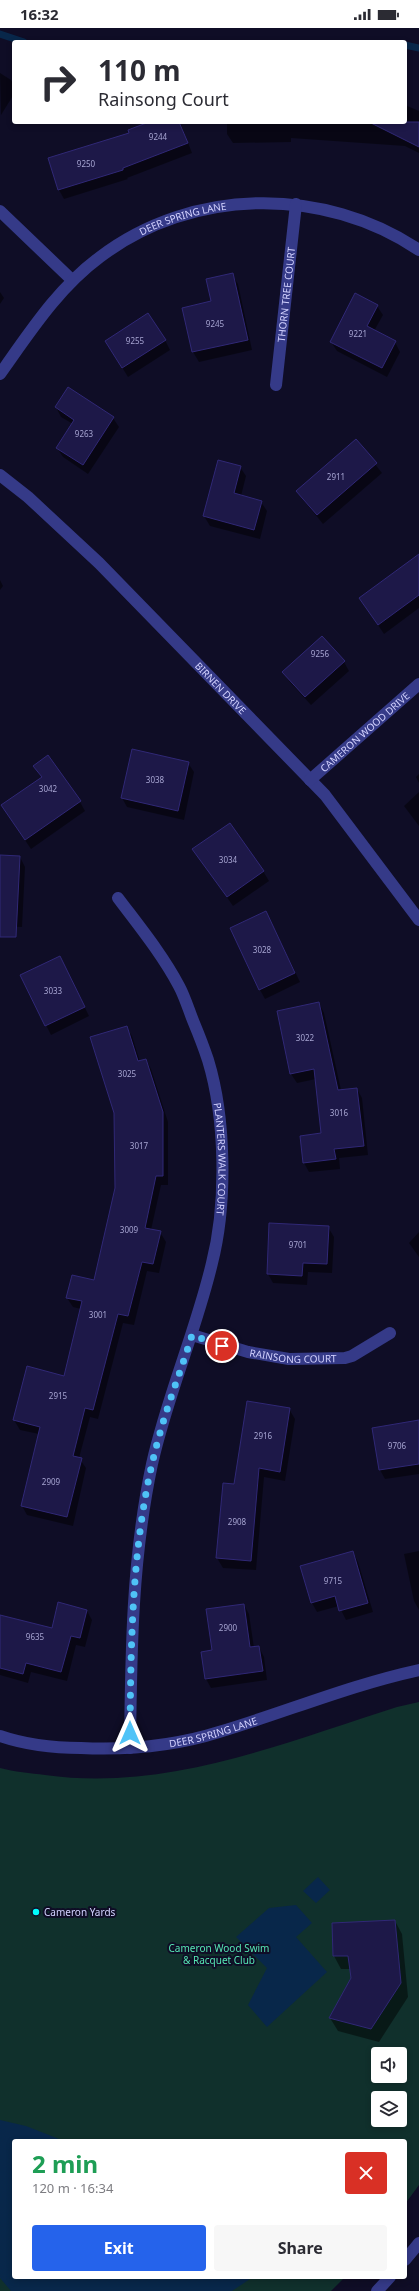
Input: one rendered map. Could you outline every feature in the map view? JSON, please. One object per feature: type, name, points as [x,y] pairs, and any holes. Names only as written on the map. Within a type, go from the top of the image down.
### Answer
[{"type":"street","name":"DEER SPRING LANE","points":[[0,374],[48,307],[72,280],[100,256],[138,233],[163,222],[207,209],[253,203],[296,204],[344,214],[385,230],[419,250]]},
{"type":"street","name":"THORN TREE COURT","points":[[276,385],[296,204]]},
{"type":"street","points":[[0,211],[72,280]]},
{"type":"street","name":"BIRNEN DRIVE","points":[[0,475],[28,497],[105,568],[325,795],[419,920]]},
{"type":"street","name":"CAMERON WOOD DRIVE","points":[[310,780],[419,684]]},
{"type":"street","name":"PLANTERS WALK COURT","points":[[118,898],[151,943],[180,987],[208,1061],[215,1090],[223,1176],[219,1228],[212,1262],[192,1335],[160,1433],[138,1549],[131,1633],[130,1748]]},
{"type":"street","name":"RAINSONG COURT","points":[[192,1335],[248,1352],[289,1358],[338,1358],[352,1356],[390,1333]]},
{"type":"street","name":"DEER SPRING LANE","points":[[0,1736],[58,1748],[130,1748],[167,1743],[218,1733],[338,1692],[419,1670]]},
{"type":"street","points":[[407,2258],[419,2243]]},
{"type":"street","points":[[377,2291],[388,2279]]},
{"type":"green space","name":"Cameron Wood Swim & Racquet Club","points":[[419,1702],[419,2185],[407,2201],[407,2139],[12,2139],[12,2279],[343,2279],[331,2291],[0,2291],[0,1768],[45,1775],[90,1778],[135,1777],[224,1761],[268,1749],[397,1707]]},
{"type":"water","points":[[318,1877],[330,1890],[316,1903],[303,1891]]},
{"type":"water","points":[[296,1905],[312,1923],[296,1937],[327,1972],[267,2027],[248,2005],[267,1968],[236,1937],[269,1908]]},
{"type":"water","points":[[0,2120],[26,2126],[59,2139],[12,2139],[12,2279],[250,2279],[232,2291],[11,2291],[0,2278]]},
{"type":"building","points":[[407,122],[419,122],[419,147],[373,124],[407,124]]},
{"type":"building","points":[[144,124],[180,124],[188,143],[123,168],[123,170],[58,190],[48,158],[129,133],[128,130]]},
{"type":"building","points":[[233,273],[248,340],[192,352],[182,308],[211,301],[206,279]]},
{"type":"building","points":[[355,293],[378,305],[367,326],[396,341],[382,368],[330,342]]},
{"type":"building","points":[[148,313],[166,340],[122,368],[105,341]]},
{"type":"building","points":[[68,387],[114,417],[83,465],[56,448],[74,420],[55,407]]},
{"type":"building","points":[[356,439],[377,463],[317,515],[296,491]]},
{"type":"building","points":[[218,460],[241,466],[234,493],[262,501],[254,530],[203,516]]},
{"type":"building","points":[[419,554],[419,595],[378,625],[359,598]]},
{"type":"building","points":[[322,636],[345,661],[305,697],[282,672]]},
{"type":"building","points":[[132,749],[189,762],[178,811],[121,798]]},
{"type":"building","points":[[48,755],[81,801],[25,840],[1,805],[42,777],[33,766]]},
{"type":"building","points":[[230,823],[264,871],[227,897],[192,849]]},
{"type":"building","points":[[0,855],[20,856],[16,937],[0,937]]},
{"type":"building","points":[[266,911],[295,973],[259,990],[230,928]]},
{"type":"building","points":[[60,956],[85,1007],[45,1026],[20,975]]},
{"type":"building","points":[[319,1002],[338,1090],[357,1088],[364,1146],[334,1149],[336,1159],[303,1163],[300,1136],[321,1133],[314,1069],[290,1074],[277,1011]]},
{"type":"building","points":[[127,1026],[138,1061],[146,1059],[163,1112],[163,1176],[156,1176],[145,1228],[161,1231],[153,1264],[142,1262],[128,1316],[118,1314],[93,1410],[85,1408],[73,1456],[82,1458],[67,1517],[21,1506],[40,1427],[13,1420],[27,1366],[64,1376],[82,1301],[66,1298],[72,1275],[94,1280],[115,1188],[114,1113],[90,1037]]},
{"type":"building","points":[[269,1223],[329,1226],[327,1264],[303,1263],[302,1276],[267,1274]]},
{"type":"building","points":[[247,1401],[290,1408],[280,1472],[259,1468],[251,1561],[216,1558],[223,1483],[234,1484]]},
{"type":"building","points":[[419,1420],[419,1464],[379,1470],[372,1428]]},
{"type":"building","points":[[353,1551],[368,1603],[339,1611],[335,1596],[311,1603],[300,1566]]},
{"type":"building","points":[[58,1602],[87,1610],[80,1638],[71,1636],[61,1672],[26,1663],[23,1674],[0,1668],[0,1615],[52,1628]]},
{"type":"building","points":[[244,1604],[250,1647],[259,1646],[263,1671],[205,1679],[201,1652],[212,1650],[206,1609]]},
{"type":"building","points":[[395,1920],[401,1983],[371,2029],[329,2018],[351,1978],[348,1956],[333,1956],[332,1923]]},
{"type":"waterway","points":[[0,34],[18,40]]},
{"type":"waterway","points":[[407,45],[419,48]]},
{"type":"place","name":"Cameron Yards","points":[[36,1912]]},
{"type":"route","points":[[130,1733],[131,1633],[138,1549],[157,1444],[192,1335],[222,1346]]}]
